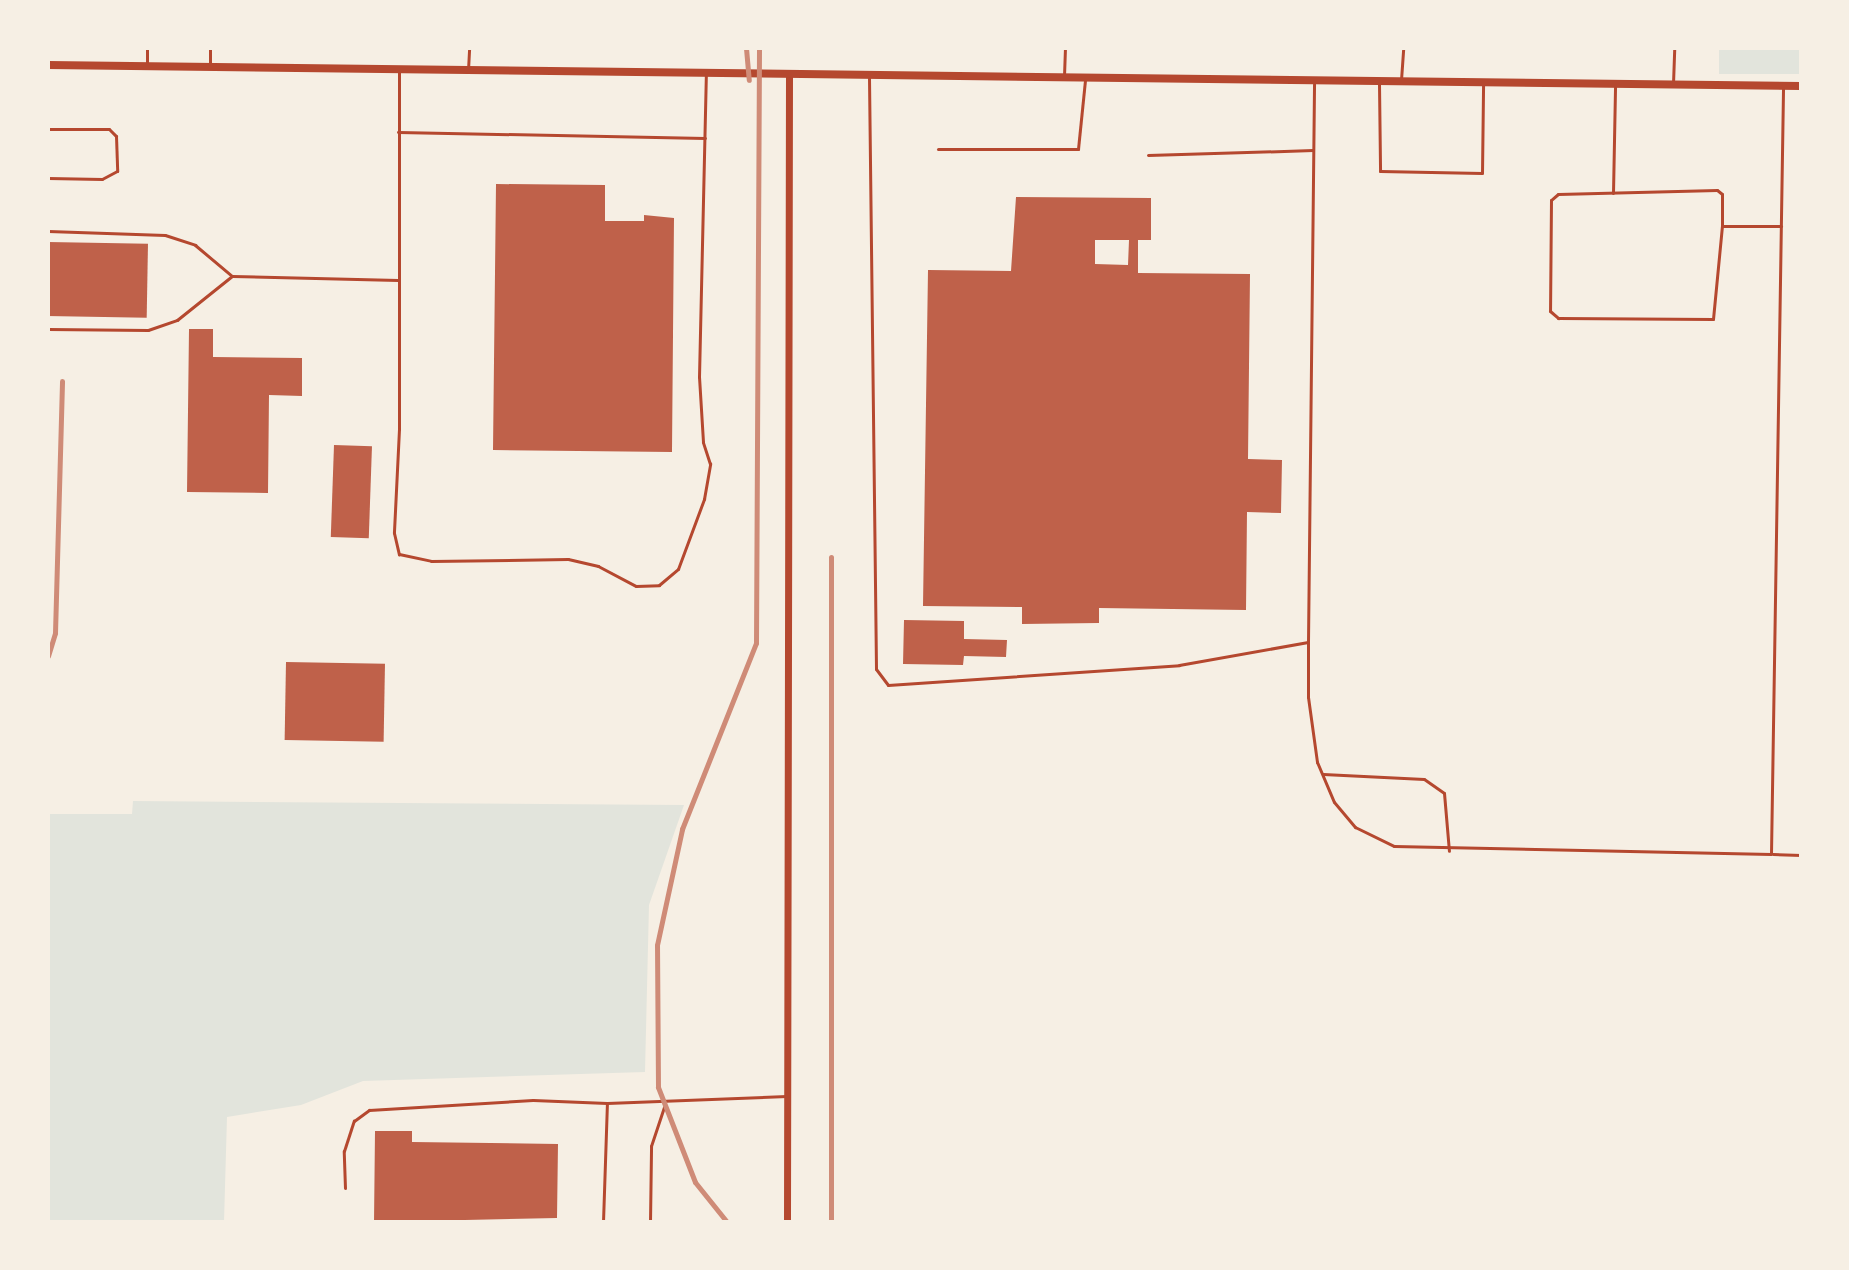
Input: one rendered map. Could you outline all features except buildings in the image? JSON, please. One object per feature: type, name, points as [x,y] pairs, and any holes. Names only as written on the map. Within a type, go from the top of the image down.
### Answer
[{"type":"street","points":[[48,65],[1801,86]]},
{"type":"street","points":[[787,1222],[789,73]]},
{"type":"lane","points":[[147,48],[147,67]]},
{"type":"lane","points":[[210,48],[210,67]]},
{"type":"lane","points":[[468,70],[469,48]]},
{"type":"lane","points":[[1064,76],[1065,48]]},
{"type":"lane","points":[[1401,81],[1403,48]]},
{"type":"lane","points":[[1673,84],[1674,48]]},
{"type":"lane","points":[[399,69],[394,533],[399,554],[431,561],[568,559],[598,566],[636,586],[659,585],[673,578],[685,557],[710,464],[703,442],[699,377],[706,72]]},
{"type":"lane","points":[[869,74],[876,669],[888,685],[1179,665],[1308,642]]},
{"type":"lane","points":[[938,149],[1078,149],[1085,77]]},
{"type":"lane","points":[[1314,80],[1308,697],[1323,774],[1334,802],[1355,827],[1394,846],[1449,851],[1801,855]]},
{"type":"lane","points":[[1379,80],[1380,171],[1482,173],[1483,82]]},
{"type":"lane","points":[[1613,193],[1615,83]]},
{"type":"lane","points":[[1771,854],[1783,85]]},
{"type":"lane","points":[[48,129],[109,129],[116,136],[117,171],[102,179],[48,178]]},
{"type":"lane","points":[[398,132],[705,138]]},
{"type":"lane","points":[[1148,155],[1313,150]]},
{"type":"lane","points":[[1717,190],[1722,194],[1722,226],[1713,319],[1558,318],[1550,311],[1551,200],[1558,194],[1717,190]]},
{"type":"lane","points":[[1722,226],[1781,226]]},
{"type":"lane","points":[[48,231],[165,235],[195,245],[232,276],[398,280]]},
{"type":"lane","points":[[48,329],[148,330],[177,320],[232,276]]},
{"type":"lane","points":[[1323,774],[1424,779],[1444,793],[1449,851]]},
{"type":"lane","points":[[345,1188],[344,1151],[354,1121],[369,1110],[533,1100],[665,1104],[787,1096]]},
{"type":"lane","points":[[603,1222],[607,1103]]},
{"type":"lane","points":[[650,1222],[651,1146],[665,1104]]},
{"type":"shaded area","points":[[1719,48],[1801,48],[1801,74],[1719,74]]},
{"type":"shaded area","points":[[133,801],[684,805],[649,905],[645,1072],[363,1081],[301,1105],[227,1117],[224,1222],[48,1222],[48,814],[132,814]]},
{"type":"railway","points":[[746,48],[749,80]]},
{"type":"railway","points":[[727,1222],[695,1182],[658,1087],[657,945],[682,829],[756,643],[759,48]]},
{"type":"railway","points":[[48,656],[55,633],[62,381]]},
{"type":"railway","points":[[831,557],[831,1222]]}]
